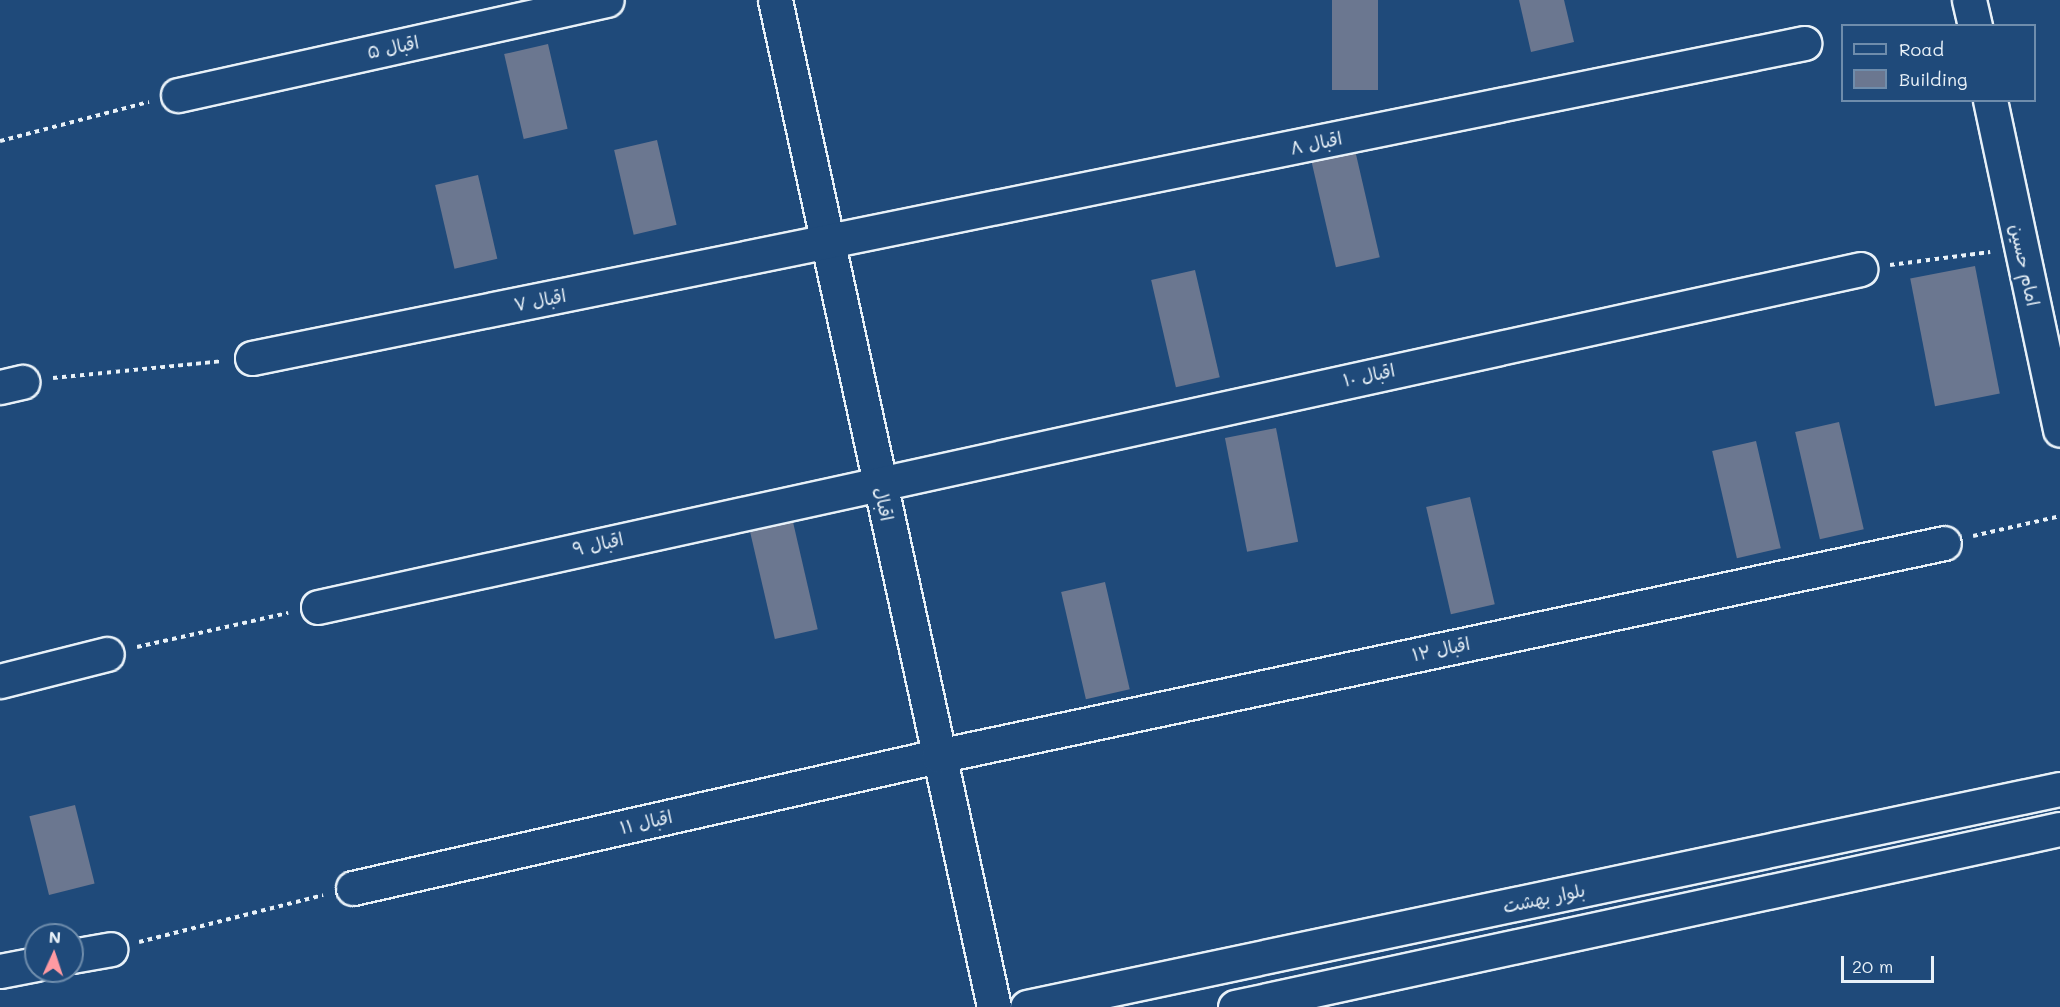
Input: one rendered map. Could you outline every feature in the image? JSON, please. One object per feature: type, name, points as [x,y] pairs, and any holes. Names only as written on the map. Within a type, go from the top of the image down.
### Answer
[{"type":"street","name":"اقبال ۵","points":[[178,94],[607,0]]},
{"type":"street","name":"اقبال","points":[[775,0],[994,1007]]},
{"type":"street","points":[[1969,0],[1975,24]]},
{"type":"street","name":"اقبال ۸","points":[[827,242],[1804,43]]},
{"type":"street","name":"امام حسین","points":[[1990,102],[2060,430]]},
{"type":"street","name":"اقبال ۷","points":[[252,358],[827,242]]},
{"type":"street","name":"اقبال ۱۰","points":[[879,481],[1860,269]]},
{"type":"street","name":"اقبال ۹","points":[[318,607],[879,481]]},
{"type":"street","name":"اقبال ۱۲","points":[[938,756],[1944,543]]},
{"type":"street","points":[[0,681],[107,654]]},
{"type":"street","name":"اقبال ۱۱","points":[[353,888],[938,756]]},
{"type":"street","name":"بلوار بهشت","points":[[1027,1007],[2060,789]]},
{"type":"street","points":[[1235,1007],[1276,1003],[2060,828]]},
{"type":"street","points":[[84,954],[111,949]]},
{"type":"street","points":[[0,971],[24,966]]},
{"type":"path","points":[[0,141],[178,94]]},
{"type":"path","points":[[1860,269],[2021,248]]},
{"type":"path","points":[[11,384],[252,358]]},
{"type":"path","points":[[1944,543],[2060,516]]},
{"type":"path","points":[[107,654],[318,607]]},
{"type":"path","points":[[111,949],[353,888]]},
{"type":"building","points":[[1332,0],[1378,0],[1378,90],[1332,90]]},
{"type":"building","points":[[1519,0],[1564,0],[1574,42],[1531,52]]},
{"type":"building","points":[[548,44],[568,129],[524,139],[504,54]]},
{"type":"building","points":[[657,140],[677,225],[634,235],[614,150]]},
{"type":"building","points":[[1355,150],[1380,257],[1336,267],[1311,160]]},
{"type":"building","points":[[478,175],[497,259],[454,269],[435,185]]},
{"type":"building","points":[[1975,266],[2000,394],[1935,406],[1910,279]]},
{"type":"building","points":[[1195,270],[1220,377],[1176,387],[1151,280]]},
{"type":"building","points":[[1839,422],[1864,529],[1820,539],[1795,432]]},
{"type":"building","points":[[1276,428],[1298,542],[1247,552],[1225,438]]},
{"type":"building","points":[[1756,441],[1781,548],[1737,558],[1712,451]]},
{"type":"building","points":[[1470,497],[1495,604],[1451,614],[1426,507]]},
{"type":"building","points":[[793,522],[818,629],[775,639],[750,532]]},
{"type":"building","points":[[1105,582],[1130,689],[1086,699],[1061,592]]},
{"type":"building","points":[[75,805],[95,884],[49,895],[29,816]]}]
